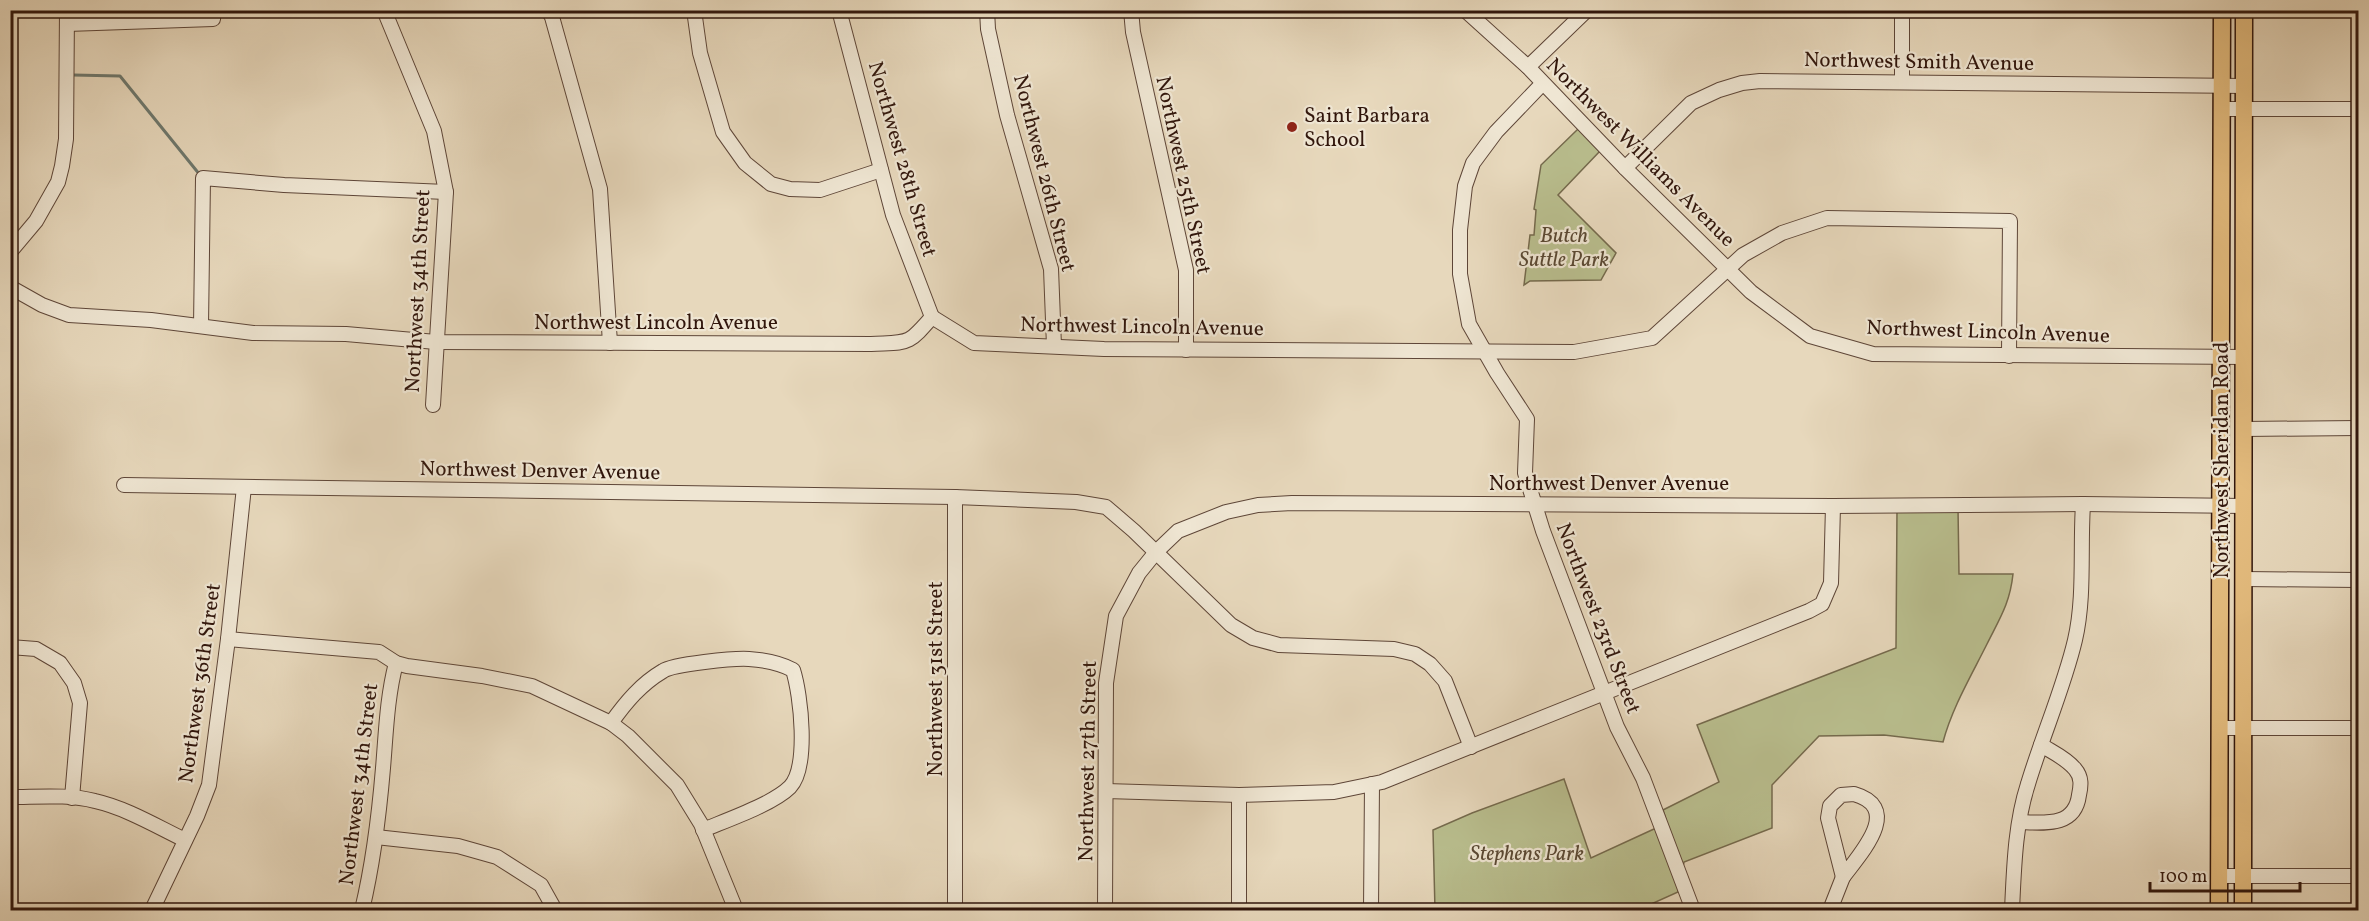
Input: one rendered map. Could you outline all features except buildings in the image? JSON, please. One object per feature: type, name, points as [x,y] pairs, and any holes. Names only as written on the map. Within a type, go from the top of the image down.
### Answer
[{"type":"main road","name":"Northwest Sheridan Road","points":[[2219,910],[2222,10]]},
{"type":"main road","name":"Northwest Sheridan Road","points":[[2243,910],[2244,10]]},
{"type":"street","points":[[10,252],[36,221],[58,182],[62,166],[66,139],[67,17],[213,20],[214,10]]},
{"type":"street","name":"Northwest 34th Street","points":[[384,10],[434,130],[446,192],[445,243],[433,405]]},
{"type":"street","points":[[548,10],[552,17],[600,189],[610,343]]},
{"type":"street","points":[[694,10],[700,53],[723,132],[745,163],[771,184],[790,189],[820,190],[881,170]]},
{"type":"street","name":"Northwest 28th Street","points":[[839,10],[893,215],[932,317]]},
{"type":"street","name":"Northwest 26th Street","points":[[987,10],[988,29],[1007,115],[1050,269],[1054,346]]},
{"type":"street","name":"Northwest 25th Street","points":[[1131,10],[1133,32],[1186,270],[1186,350]]},
{"type":"street","name":"Northwest Williams Avenue","points":[[1465,10],[1528,68],[1727,269],[1743,255],[1782,233],[1827,218],[2010,221],[2009,356]]},
{"type":"street","points":[[1528,68],[1587,10]]},
{"type":"street","points":[[1902,10],[1902,82]]},
{"type":"street","name":"Northwest Smith Avenue","points":[[1625,168],[1691,103],[1742,82],[2244,86]]},
{"type":"street","name":"Northwest 23rd Street","points":[[1542,84],[1490,140],[1473,163],[1465,186],[1460,274],[1469,324],[1527,419],[1525,473],[1543,531],[1617,727],[1643,778],[1693,910]]},
{"type":"street","points":[[2222,109],[2358,109]]},
{"type":"street","points":[[201,326],[203,178],[284,185],[446,192]]},
{"type":"street","name":"Northwest Lincoln Avenue","points":[[10,287],[42,305],[69,315],[151,320],[254,333],[346,334],[436,342],[906,342],[913,339],[932,317],[974,343],[1186,350],[1574,352],[1652,338],[1727,269],[1751,292],[1810,336],[1873,354],[2244,357]]},
{"type":"street","points":[[2244,429],[2358,428]]},
{"type":"street","name":"Northwest Denver Avenue","points":[[124,485],[955,497]]},
{"type":"street","name":"Northwest 36th Street","points":[[152,910],[197,816],[208,785],[228,639],[244,487]]},
{"type":"street","points":[[955,497],[1076,502],[1106,507],[1231,625],[1253,638],[1279,645],[1394,650],[1415,654],[1430,664],[1445,681],[1471,747]]},
{"type":"street","name":"Northwest 31st Street","points":[[955,497],[955,910]]},
{"type":"street","name":"Northwest Denver Avenue","points":[[1156,552],[1178,531],[1226,512],[1258,505],[1292,502],[2244,506]]},
{"type":"street","points":[[2012,910],[2015,850],[2027,786],[2075,641],[2081,602],[2080,546],[2083,504]]},
{"type":"street","points":[[1106,791],[1239,795],[1334,792],[1372,784],[1471,747],[1822,604],[1831,583],[1833,506]]},
{"type":"street","name":"Northwest 27th Street","points":[[1105,910],[1106,683],[1116,616],[1139,573],[1156,552]]},
{"type":"street","points":[[2244,579],[2358,580]]},
{"type":"street","points":[[228,639],[380,652],[396,663],[407,666],[482,676],[532,686],[611,723],[628,736],[677,785],[703,830],[736,910]]},
{"type":"street","points":[[10,646],[36,649],[60,663],[74,683],[80,703],[72,798]]},
{"type":"street","points":[[611,723],[630,696],[664,670],[677,666],[747,658],[782,664],[793,670],[797,682],[803,734],[798,772],[792,785],[780,795],[703,830]]},
{"type":"street","name":"Northwest 34th Street","points":[[362,910],[376,837],[387,720],[396,663]]},
{"type":"street","points":[[2220,728],[2358,728]]},
{"type":"street","points":[[2020,822],[2053,824],[2068,818],[2079,802],[2080,777],[2075,769],[2066,760],[2041,745]]},
{"type":"street","points":[[1371,910],[1372,784]]},
{"type":"street","points":[[1830,910],[1843,877],[1876,827],[1879,815],[1875,805],[1866,797],[1854,794],[1841,795],[1830,806],[1828,818],[1843,877]]},
{"type":"street","points":[[1239,795],[1239,910]]},
{"type":"street","points":[[10,797],[94,800],[118,808],[185,840]]},
{"type":"street","points":[[376,837],[458,846],[497,857],[541,885],[555,910]]},
{"type":"street","points":[[2219,876],[2358,876]]},
{"type":"green space","name":"Butch Suttle Park","points":[[1578,129],[1600,151],[1558,195],[1616,253],[1601,280],[1530,281],[1524,285],[1530,235],[1534,235],[1536,210],[1534,209],[1541,165]]},
{"type":"green space","name":"Stephens Park","points":[[1958,508],[1959,574],[2013,574],[2010,594],[2004,610],[1957,704],[1943,742],[1884,735],[1819,736],[1772,785],[1772,828],[1684,862],[1678,892],[1638,910],[1435,910],[1433,830],[1564,779],[1591,858],[1667,823],[1663,810],[1719,782],[1697,725],[1896,648],[1897,509]]},
{"type":"waterway","points":[[73,75],[120,76],[200,175]]},
{"type":"place","name":"Saint Barbara School","points":[[1292,127]]}]
